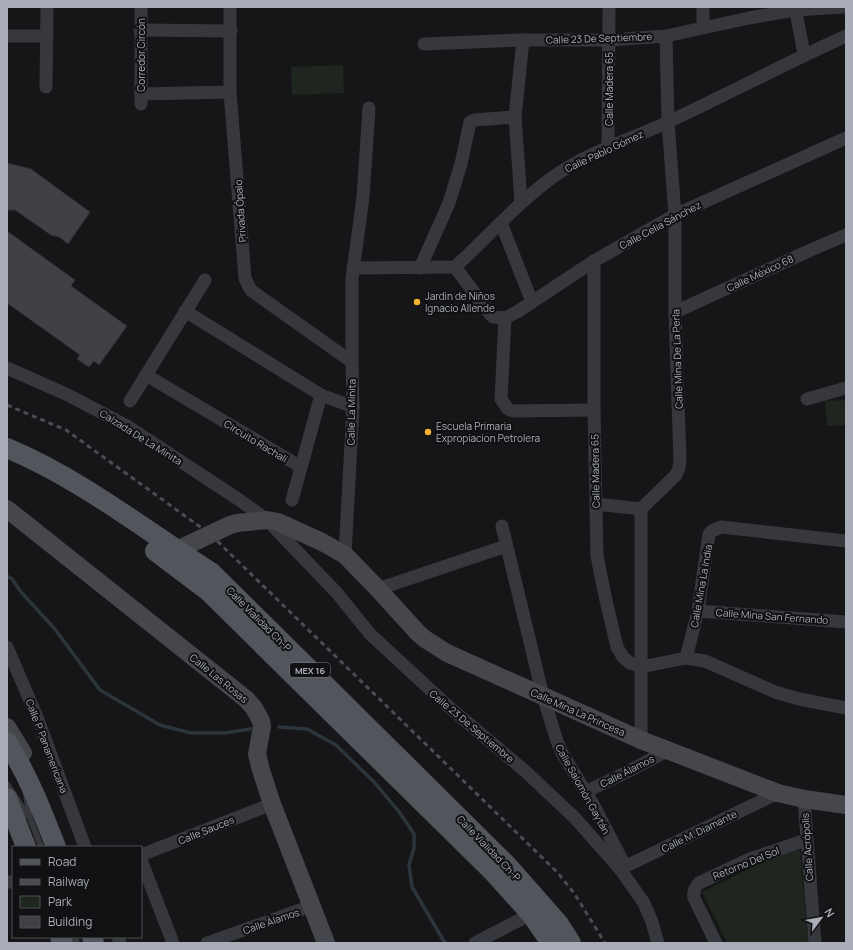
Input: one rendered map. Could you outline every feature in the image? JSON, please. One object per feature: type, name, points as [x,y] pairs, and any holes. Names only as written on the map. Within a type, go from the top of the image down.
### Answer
[{"type":"main road","name":"Calle Vialidad Ch-P","points":[[7,448],[28,457],[76,483],[116,508],[172,555],[494,873],[537,911],[559,924],[571,943]]},
{"type":"main road","name":"Calle Vialidad Ch-P","points":[[7,460],[81,501],[138,537],[172,555]]},
{"type":"main road","points":[[7,742],[20,763],[36,795],[56,846]]},
{"type":"main road","points":[[7,798],[26,846]]},
{"type":"main road","name":"Calle Vialidad Ch-P","points":[[537,911],[551,943]]},
{"type":"street","points":[[46,87],[47,7]]},
{"type":"street","name":"Corredor Circón","points":[[141,7],[141,99],[230,92]]},
{"type":"street","name":"Privada Ópalo","points":[[230,7],[230,92],[245,278],[252,291],[352,362]]},
{"type":"street","name":"Calle Madera 65","points":[[608,147],[609,7]]},
{"type":"street","points":[[703,7],[703,27]]},
{"type":"street","name":"Calle 23 De Septiembre","points":[[424,44],[523,40],[609,40],[666,36],[703,27],[795,9],[844,7]]},
{"type":"street","points":[[795,9],[804,54]]},
{"type":"street","points":[[140,30],[231,30]]},
{"type":"street","points":[[7,36],[47,36]]},
{"type":"street","name":"Calle Mina De La Perla","points":[[641,509],[676,475],[679,468],[675,312],[675,215],[668,122],[666,36]]},
{"type":"street","name":"Calle Pablo Gómez","points":[[455,267],[521,202],[568,167],[608,147],[668,122],[804,54],[846,36]]},
{"type":"street","points":[[521,202],[515,117],[523,40]]},
{"type":"street","name":"Calle La Minita","points":[[345,556],[353,407],[353,268],[363,197],[369,108]]},
{"type":"street","points":[[420,268],[449,204],[461,164],[470,122],[474,120],[515,117]]},
{"type":"street","name":"Calle Celia Sánchez","points":[[505,318],[594,261],[675,215],[846,138]]},
{"type":"street","points":[[501,223],[532,302]]},
{"type":"street","name":"Calle México 68","points":[[675,312],[846,235]]},
{"type":"street","name":"Calle Madera 65","points":[[594,261],[594,410],[597,556],[618,647],[623,657],[630,663],[640,667]]},
{"type":"street","points":[[353,268],[455,267],[490,314],[494,317],[505,318],[501,399],[508,409],[513,412],[594,410]]},
{"type":"street","points":[[130,401],[204,280]]},
{"type":"street","points":[[186,311],[321,394],[353,407]]},
{"type":"street","name":"Calzada De La Minita","points":[[7,368],[68,395],[127,426],[238,499],[267,520],[286,525],[322,542],[345,556]]},
{"type":"street","name":"Circuito Rachali","points":[[146,375],[301,467],[321,394]]},
{"type":"street","points":[[807,399],[846,388]]},
{"type":"street","points":[[292,500],[301,467]]},
{"type":"street","points":[[596,504],[641,509],[641,740]]},
{"type":"street","name":"Calle Las Rosas","points":[[7,509],[250,703],[258,714],[262,726],[257,754],[261,770],[272,804],[326,943]]},
{"type":"street","name":"Calle 23 De Septiembre","points":[[267,520],[337,593],[370,634],[448,707],[525,772],[575,818],[623,868],[644,904],[652,922],[658,943]]},
{"type":"street","name":"Calzada De La Minita","points":[[172,555],[230,525],[267,520]]},
{"type":"street","name":"Calle Salomón Gaytán","points":[[502,526],[543,696],[557,741],[562,753],[585,792],[623,868]]},
{"type":"street","name":"Calle Mina La India","points":[[686,658],[698,611],[709,534],[712,531],[721,528],[846,541]]},
{"type":"street","points":[[378,589],[506,546]]},
{"type":"street","name":"Calle Mina La Princesa","points":[[345,556],[378,589],[418,633],[447,653],[641,740],[778,793],[804,799],[846,804]]},
{"type":"street","name":"Calle Mina San Fernando","points":[[698,611],[846,622]]},
{"type":"street","name":"Calle P. Panamericana","points":[[7,646],[37,717],[85,846]]},
{"type":"street","points":[[640,667],[686,658],[705,661],[775,692],[799,700],[846,708]]},
{"type":"street","points":[[7,727],[31,769],[36,786],[36,795]]},
{"type":"street","name":"Calle Álamos","points":[[585,792],[669,750]]},
{"type":"street","name":"Calle M. Diamante","points":[[623,868],[778,793]]},
{"type":"street","name":"Calle Acrópolis","points":[[804,799],[815,943]]},
{"type":"street","name":"Calle Sauces","points":[[142,855],[272,804]]},
{"type":"street","name":"Retorno Del Sol","points":[[716,943],[694,894],[696,886],[699,883],[750,859],[806,840]]},
{"type":"street","points":[[142,863],[173,943]]},
{"type":"street","name":"Calle Álamos","points":[[207,943],[311,906]]},
{"type":"street","points":[[475,943],[537,911]]},
{"type":"lane","points":[[20,763],[30,818],[41,846]]},
{"type":"lane","points":[[7,784],[30,818]]},
{"type":"green space","points":[[343,65],[344,93],[292,95],[291,67]]},
{"type":"green space","points":[[846,400],[846,425],[827,426],[825,401]]},
{"type":"green space","points":[[800,850],[808,942],[727,943],[702,892],[778,855]]},
{"type":"building","points":[[7,163],[31,169],[90,212],[68,244],[59,237],[51,235],[15,210],[7,210]]},
{"type":"building","points":[[7,231],[75,280],[71,286],[127,326],[99,365],[94,361],[89,367],[77,359],[80,355],[7,303]]},
{"type":"waterway","points":[[7,576],[12,579],[21,592],[54,628],[100,690],[160,725],[191,733],[225,733],[250,729]]},
{"type":"waterway","points":[[279,727],[307,729],[336,745],[374,782],[400,813],[414,834],[414,848],[409,865],[412,887],[445,943]]},
{"type":"railway","points":[[7,405],[66,430],[210,534],[557,872],[574,893],[605,943]]},
{"type":"place","name":"Jardin de Niños Ignacio Allende","points":[[417,302]]},
{"type":"place","name":"Escuela Primaria Expropiacion Petrolera","points":[[428,432]]}]
